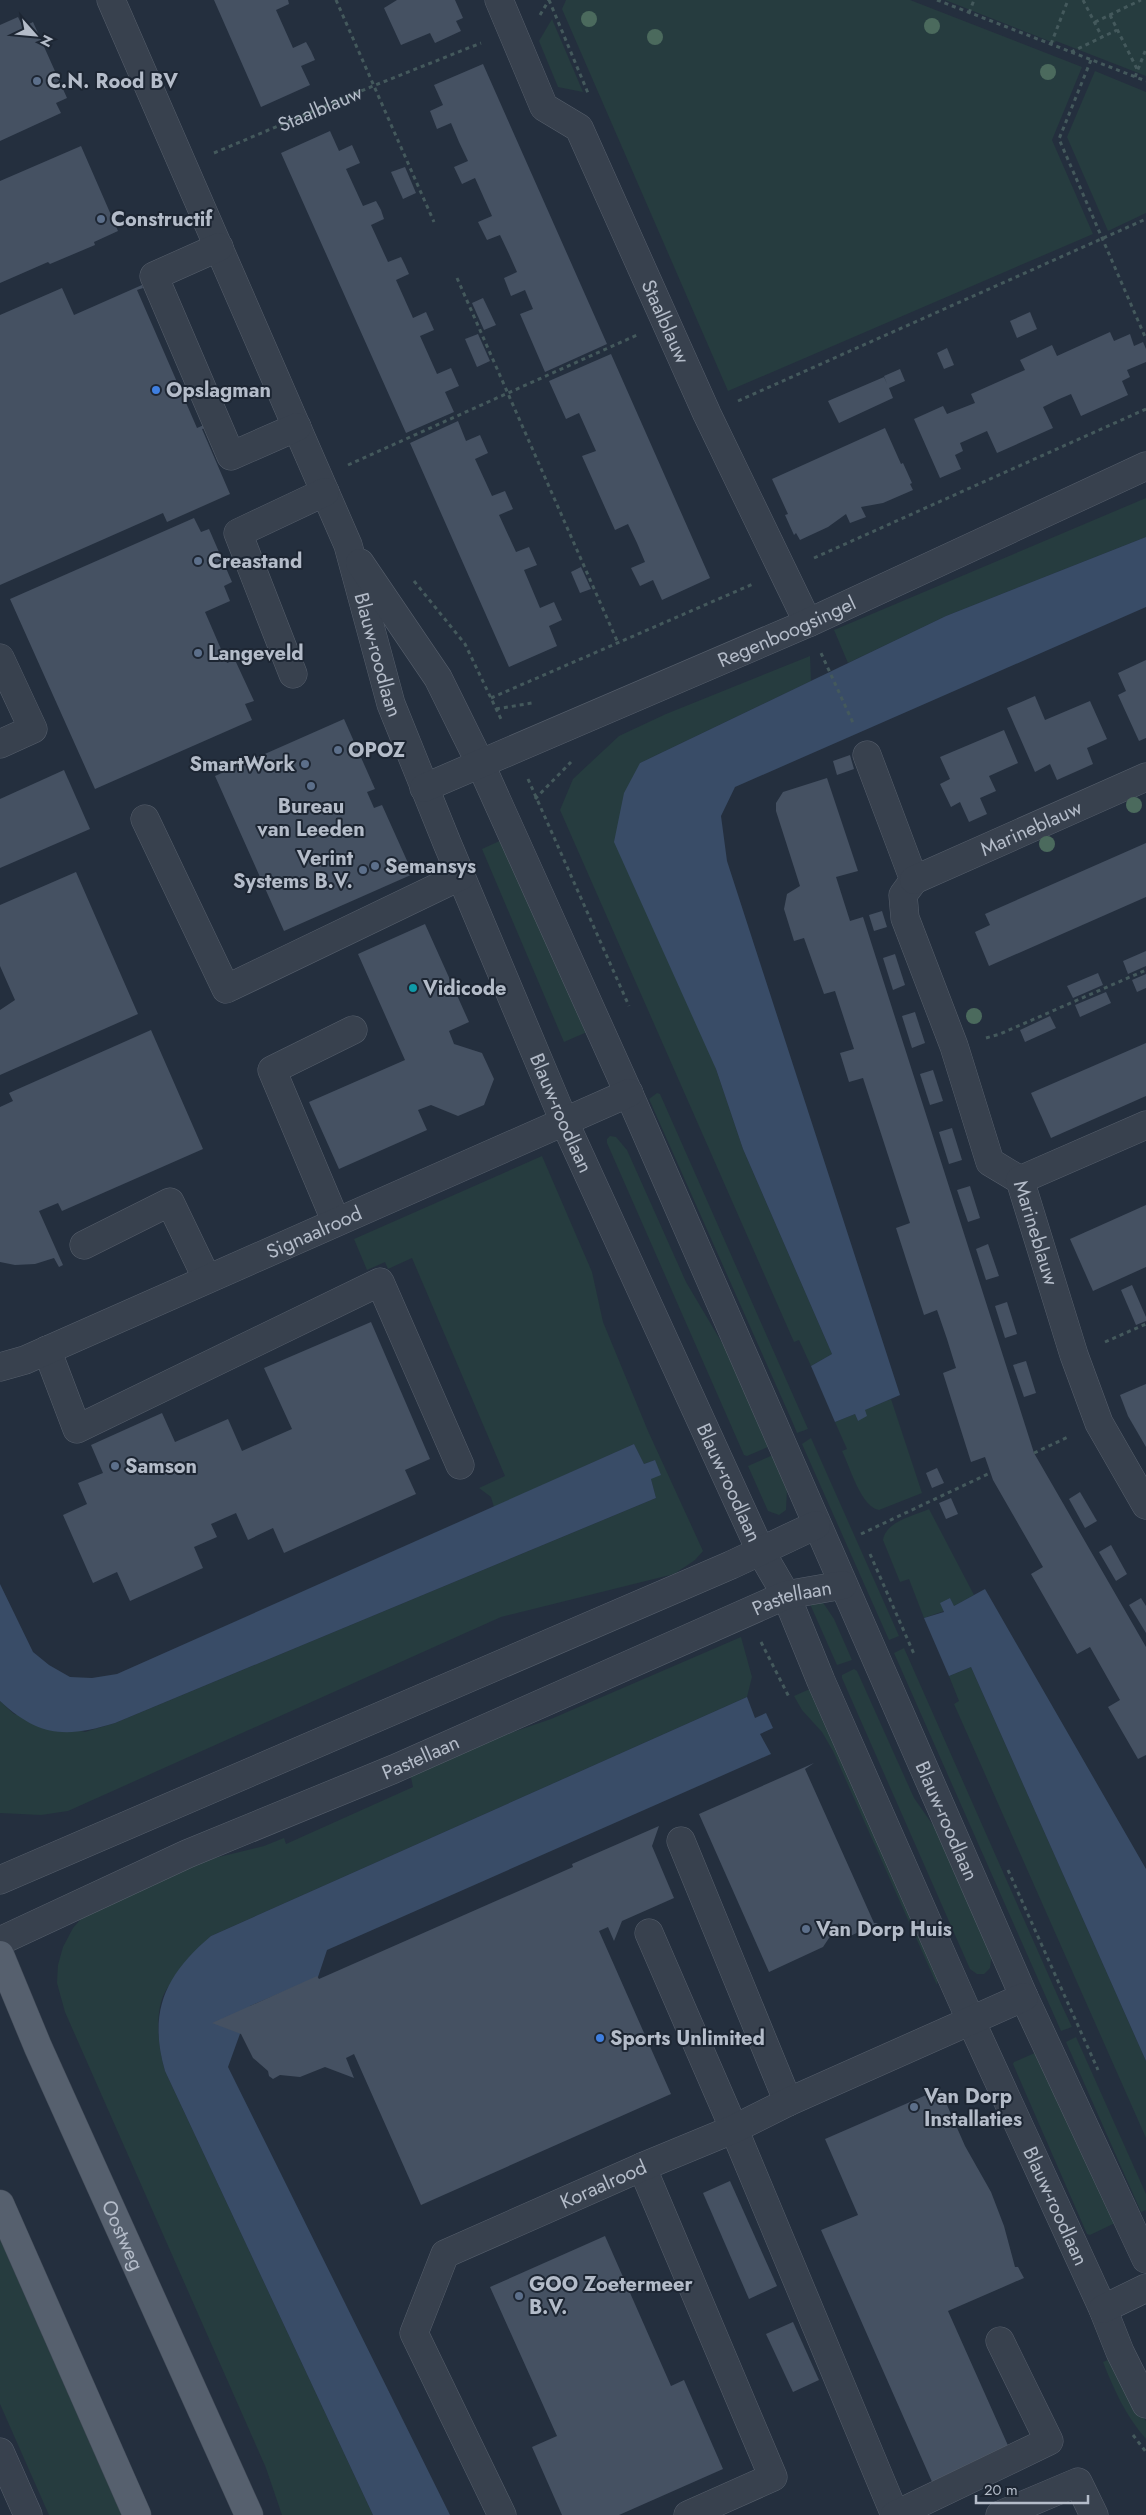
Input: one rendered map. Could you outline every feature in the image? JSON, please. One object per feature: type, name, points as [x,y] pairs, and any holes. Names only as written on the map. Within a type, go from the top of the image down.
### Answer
[{"type":"main road","name":"Oostweg","points":[[0,1955],[42,2056],[249,2515]]},
{"type":"main road","points":[[0,2204],[137,2515]]},
{"type":"street","name":"Blauw-roodlaan","points":[[111,0],[348,545],[391,704],[424,788],[564,1121],[761,1552],[786,1595],[825,1690],[971,2020],[1104,2309],[1120,2352],[1146,2404]]},
{"type":"street","points":[[499,0],[544,107],[579,128]]},
{"type":"street","name":"Staalblauw","points":[[579,128],[707,414],[808,623]]},
{"type":"street","points":[[219,247],[154,276],[231,456],[297,427]]},
{"type":"street","name":"Regenboogsingel","points":[[424,788],[808,623],[1146,466]]},
{"type":"street","points":[[293,674],[238,533],[322,485]]},
{"type":"street","name":"Blauw-roodlaan","points":[[348,545],[438,678],[480,763],[629,1093],[816,1525],[1024,1997],[1146,2259]]},
{"type":"street","points":[[0,658],[33,729],[0,744]]},
{"type":"street","points":[[867,755],[914,880]]},
{"type":"street","name":"Marineblauw","points":[[1142,1489],[1099,1423],[1074,1355],[1020,1180],[990,1162],[954,1046],[905,918],[903,895],[914,880],[1146,777]]},
{"type":"street","points":[[145,819],[226,989],[461,876]]},
{"type":"street","points":[[336,1222],[272,1070],[353,1030]]},
{"type":"street","name":"Signaalrood","points":[[0,1367],[25,1360],[629,1093]]},
{"type":"street","points":[[1020,1180],[1146,1125]]},
{"type":"street","points":[[84,1245],[170,1202],[207,1279]]},
{"type":"street","points":[[47,1350],[77,1429],[380,1282],[460,1465]]},
{"type":"street","points":[[0,1880],[761,1552],[816,1525]]},
{"type":"street","name":"Pastellaan","points":[[0,1942],[187,1854],[394,1769],[786,1595],[843,1585]]},
{"type":"street","points":[[682,1841],[788,2102]]},
{"type":"street","points":[[649,1933],[734,2129],[895,2515],[1049,2441],[1000,2341]]},
{"type":"street","name":"Koraalrood","points":[[502,2515],[414,2333],[445,2254],[642,2167],[734,2129],[788,2102],[1024,1997]]},
{"type":"street","points":[[642,2167],[773,2477],[688,2515]]},
{"type":"street","points":[[1104,2309],[1146,2288]]},
{"type":"street","points":[[0,2452],[28,2515]]},
{"type":"street","points":[[1000,2515],[1078,2482],[1094,2515]]},
{"type":"path","points":[[336,0],[434,222]]},
{"type":"path","points":[[550,0],[593,106],[579,128]]},
{"type":"path","points":[[937,0],[1146,81]]},
{"type":"path","points":[[969,12],[974,0]]},
{"type":"path","points":[[1050,44],[1068,0]]},
{"type":"path","points":[[1083,0],[1102,37]]},
{"type":"path","points":[[1095,22],[1141,0],[1146,2]]},
{"type":"path","points":[[1110,15],[1138,71]]},
{"type":"path","points":[[1071,52],[1117,30]]},
{"type":"path","name":"Staalblauw","points":[[184,166],[373,86],[512,31]]},
{"type":"path","points":[[1135,77],[1146,49]]},
{"type":"path","points":[[1091,60],[1059,139],[1146,339]]},
{"type":"path","points":[[707,414],[1146,219]]},
{"type":"path","points":[[457,278],[510,394],[618,643]]},
{"type":"path","points":[[322,485],[510,394],[665,323]]},
{"type":"path","points":[[821,652],[867,755]]},
{"type":"path","points":[[954,1046],[1000,1034],[1146,970]]},
{"type":"path","points":[[1074,1355],[1146,1324]]},
{"type":"path","points":[[861,1534],[990,1473]]},
{"type":"green space","points":[[566,0],[910,0],[1082,67],[1052,140],[1093,234],[728,391],[562,9]]},
{"type":"green space","points":[[945,0],[1146,0],[1146,76],[1056,41],[1054,43]]},
{"type":"green space","points":[[552,19],[583,92],[558,87],[539,41]]},
{"type":"green space","points":[[1095,71],[1146,92],[1146,213],[1108,231],[1067,137]]},
{"type":"green space","points":[[1146,498],[1146,537],[946,616],[848,663],[834,630]]},
{"type":"green space","points":[[810,656],[811,681],[640,763],[716,1069],[743,1149],[832,1354],[811,1366],[799,1340],[794,1342],[560,810],[573,779],[619,736],[666,714]]},
{"type":"green space","points":[[504,839],[587,1032],[564,1042],[482,849]]},
{"type":"green space","points":[[657,1093],[660,1094],[808,1429],[797,1433],[649,1099]]},
{"type":"green space","points":[[610,1136],[616,1137],[627,1150],[686,1282],[728,1353],[768,1447],[747,1456],[744,1455],[607,1143],[607,1139]]},
{"type":"green space","points":[[542,1156],[592,1272],[603,1322],[648,1431],[703,1551],[695,1560],[674,1574],[501,1617],[68,1811],[41,1815],[0,1813],[0,1701],[14,1714],[85,1732],[115,1723],[656,1498],[651,1479],[655,1460],[644,1464],[634,1444],[494,1507],[491,1497],[479,1488],[505,1476],[412,1258],[388,1269],[385,1262],[367,1270],[354,1239]]},
{"type":"green space","points":[[891,1399],[922,1493],[879,1510],[867,1502],[861,1494],[842,1451],[847,1449],[835,1422],[855,1414],[858,1421],[864,1410]]},
{"type":"green space","points":[[811,1438],[899,1636],[889,1640],[802,1444]]},
{"type":"green space","points":[[773,1455],[787,1489],[786,1510],[779,1515],[768,1511],[748,1466]]},
{"type":"green space","points":[[929,1509],[974,1595],[954,1606],[950,1598],[941,1603],[944,1611],[924,1618],[909,1579],[900,1582],[883,1540],[889,1528],[901,1520]]},
{"type":"green space","points":[[820,1598],[834,1619],[852,1660],[837,1665],[810,1604]]},
{"type":"green space","points":[[741,1637],[752,1677],[747,1697],[211,1936],[179,1973],[164,1994],[158,2022],[159,2043],[165,2071],[373,2515],[282,2515],[266,2468],[65,2012],[57,1983],[58,1965],[63,1947],[73,1928],[88,1911],[190,1864],[264,1846],[284,1838],[286,1844],[413,1787],[409,1768],[551,1719]]},
{"type":"green space","points":[[904,1648],[1072,2027],[1061,2031],[894,1653]]},
{"type":"green space","points":[[971,1667],[1146,2061],[1146,2138],[954,1704],[959,1701],[949,1676]]},
{"type":"green space","points":[[854,1669],[857,1671],[914,1798],[949,1848],[992,1954],[990,1968],[984,1974],[977,1974],[970,1969],[842,1678],[842,1675]]},
{"type":"green space","points":[[812,1688],[938,1977],[937,1985],[833,1751],[822,1732],[802,1710],[794,1696]]},
{"type":"green space","points":[[1076,2037],[1146,2194],[1146,2210],[1141,2212],[1066,2042]]},
{"type":"green space","points":[[1037,2052],[1115,2223],[1090,2235],[1087,2234],[1013,2064]]},
{"type":"green space","points":[[0,2239],[122,2515],[49,2515],[0,2404]]},
{"type":"green space","points":[[1110,2359],[1133,2403],[1146,2421],[1146,2439],[1127,2412],[1112,2383],[1103,2362]]},
{"type":"water","points":[[1146,537],[1146,607],[735,787],[721,816],[727,861],[900,1395],[865,1410],[867,1416],[858,1421],[855,1414],[835,1422],[811,1366],[832,1354],[743,1149],[716,1069],[614,842],[624,793],[640,763],[946,616]]},
{"type":"water","points":[[634,1444],[644,1464],[655,1460],[661,1475],[651,1479],[656,1498],[115,1723],[82,1731],[54,1731],[28,1722],[0,1701],[0,1584],[33,1652],[49,1665],[70,1677],[92,1678],[117,1674]]},
{"type":"water","points":[[985,1589],[1146,1869],[1146,2061],[971,1667],[949,1676],[924,1618],[944,1612],[940,1603],[950,1598],[954,1606]]},
{"type":"water","points":[[747,1697],[755,1718],[766,1713],[773,1728],[760,1734],[771,1754],[327,1950],[318,1977],[250,2006],[228,2067],[450,2515],[373,2515],[165,2071],[160,2050],[159,2030],[164,1996],[182,1965],[211,1936]]},
{"type":"building","points":[[214,0],[288,0],[289,4],[276,10],[293,48],[306,42],[311,51],[315,60],[301,66],[310,85],[261,107]]},
{"type":"building","points":[[397,0],[455,0],[463,18],[456,21],[461,31],[435,43],[430,33],[401,45],[384,8]]},
{"type":"building","points":[[18,17],[23,27],[33,22],[67,98],[56,103],[61,113],[0,141],[0,25]]},
{"type":"building","points":[[483,64],[607,344],[545,372],[520,314],[533,309],[525,290],[511,296],[504,278],[517,272],[500,235],[487,240],[478,222],[492,216],[475,178],[462,184],[454,167],[468,161],[451,123],[437,129],[430,111],[443,105],[434,85]]},
{"type":"building","points":[[330,131],[339,151],[352,145],[360,163],[346,169],[363,206],[376,201],[381,210],[384,219],[371,225],[388,262],[401,257],[405,265],[409,274],[396,280],[413,318],[426,312],[434,330],[420,336],[437,374],[451,368],[459,386],[445,392],[454,412],[406,433],[281,153]]},
{"type":"building","points":[[81,146],[118,231],[94,242],[95,245],[50,264],[48,262],[0,283],[0,181]]},
{"type":"building","points":[[405,167],[416,193],[403,199],[391,172]]},
{"type":"building","points":[[142,285],[143,288],[137,290],[197,428],[204,425],[205,428],[202,429],[230,494],[167,522],[163,513],[0,585],[0,315],[62,288],[74,315]]},
{"type":"building","points":[[483,298],[496,325],[484,330],[472,303]]},
{"type":"building","points":[[1030,312],[1037,329],[1017,338],[1010,321]]},
{"type":"building","points":[[1110,332],[1114,341],[1130,334],[1134,346],[1143,342],[1146,349],[1146,362],[1127,370],[1130,377],[1122,381],[1128,395],[1081,416],[1071,394],[1057,400],[1043,407],[1053,428],[997,453],[987,431],[960,443],[963,451],[955,455],[961,469],[940,478],[914,419],[943,406],[947,414],[975,403],[971,394],[1025,370],[1020,360],[1052,345],[1057,356]]},
{"type":"building","points":[[478,334],[490,361],[477,367],[465,339]]},
{"type":"building","points":[[947,348],[954,365],[944,369],[937,353]]},
{"type":"building","points":[[611,354],[710,578],[662,600],[653,580],[640,586],[631,568],[645,562],[637,543],[628,524],[615,530],[582,456],[596,451],[579,413],[566,419],[549,381]]},
{"type":"building","points":[[900,369],[905,381],[889,388],[893,398],[839,423],[828,401],[884,377],[887,384],[884,376]]},
{"type":"building","points":[[458,421],[466,441],[480,435],[488,453],[475,459],[492,496],[505,491],[513,509],[499,515],[516,552],[529,547],[537,565],[524,570],[540,608],[554,602],[562,620],[549,626],[557,646],[509,667],[410,443]]},
{"type":"building","points":[[885,428],[901,464],[903,463],[913,490],[883,503],[861,507],[866,517],[850,523],[846,514],[828,527],[800,540],[796,533],[794,535],[785,515],[788,514],[772,479]]},
{"type":"building","points":[[194,518],[201,532],[209,529],[232,582],[224,586],[230,601],[205,612],[227,663],[235,660],[254,701],[245,704],[252,720],[95,789],[10,599]]},
{"type":"building","points":[[581,567],[591,589],[580,593],[571,572]]},
{"type":"building","points":[[1146,660],[1146,738],[1139,741],[1118,695],[1126,691],[1118,673]]},
{"type":"building","points":[[1035,696],[1045,720],[1090,701],[1107,739],[1087,748],[1093,764],[1057,780],[1050,764],[1035,772],[1007,708]]},
{"type":"building","points":[[344,719],[375,789],[367,792],[374,808],[382,805],[413,874],[284,931],[215,776]]},
{"type":"building","points":[[1004,730],[1018,763],[989,776],[996,791],[980,798],[987,814],[969,822],[960,802],[951,807],[940,784],[950,779],[940,757]]},
{"type":"building","points":[[850,755],[854,769],[837,775],[833,761]]},
{"type":"building","points":[[64,770],[90,829],[0,868],[0,799]]},
{"type":"building","points":[[827,778],[858,871],[836,877],[850,921],[863,917],[1034,1453],[1146,1647],[1146,1755],[1138,1759],[1108,1707],[1120,1700],[1090,1647],[1077,1654],[1031,1574],[1043,1567],[993,1480],[985,1457],[971,1462],[943,1373],[956,1368],[947,1339],[937,1310],[924,1315],[896,1228],[910,1223],[863,1078],[849,1082],[840,1053],[854,1049],[835,991],[824,994],[804,938],[794,941],[784,909],[787,894],[800,886],[776,811],[776,803],[783,792]]},
{"type":"building","points":[[1146,843],[1146,897],[989,966],[975,932],[990,925],[985,914]]},
{"type":"building","points":[[76,872],[138,1014],[0,1075],[0,1010],[15,1000],[0,966],[0,905]]},
{"type":"building","points":[[882,911],[887,927],[874,931],[869,915]]},
{"type":"building","points":[[425,924],[469,1022],[449,1031],[454,1044],[482,1053],[494,1079],[484,1105],[458,1116],[431,1105],[418,1110],[427,1130],[339,1169],[309,1102],[405,1060],[358,954]]},
{"type":"building","points":[[1146,951],[1146,966],[1128,974],[1123,961]]},
{"type":"building","points":[[895,954],[905,985],[893,990],[883,958]]},
{"type":"building","points":[[1098,973],[1103,985],[1073,998],[1067,986]]},
{"type":"building","points":[[1146,974],[1146,988],[1137,992],[1132,980]]},
{"type":"building","points":[[1106,992],[1111,1003],[1080,1017],[1075,1005]]},
{"type":"building","points":[[915,1012],[925,1043],[912,1048],[902,1016]]},
{"type":"building","points":[[1050,1016],[1056,1028],[1025,1042],[1020,1030]]},
{"type":"building","points":[[151,1030],[203,1149],[62,1211],[58,1203],[39,1211],[63,1265],[59,1267],[54,1258],[35,1264],[15,1265],[0,1262],[0,1107],[13,1101],[9,1093]]},
{"type":"building","points":[[1146,1043],[1146,1096],[1051,1138],[1031,1093]]},
{"type":"building","points":[[933,1070],[943,1101],[930,1105],[920,1074]]},
{"type":"building","points":[[952,1128],[962,1160],[949,1164],[939,1132]]},
{"type":"building","points":[[970,1186],[980,1218],[968,1222],[957,1190]]},
{"type":"building","points":[[1146,1205],[1146,1267],[1093,1291],[1070,1239]]},
{"type":"building","points":[[988,1244],[999,1276],[986,1280],[976,1249]]},
{"type":"building","points":[[1132,1285],[1146,1317],[1146,1321],[1136,1325],[1121,1290]]},
{"type":"building","points":[[1007,1302],[1017,1334],[1005,1338],[995,1306]]},
{"type":"building","points":[[371,1322],[430,1459],[405,1470],[416,1494],[284,1553],[273,1528],[248,1540],[236,1513],[211,1524],[217,1537],[194,1547],[203,1568],[130,1601],[117,1572],[93,1583],[63,1515],[87,1504],[78,1483],[103,1473],[91,1445],[162,1413],[175,1442],[228,1419],[242,1451],[292,1429],[264,1368]]},
{"type":"building","points":[[1026,1361],[1036,1393],[1024,1397],[1013,1365]]},
{"type":"building","points":[[1146,1384],[1146,1447],[1128,1416],[1120,1395]]},
{"type":"building","points":[[937,1468],[944,1483],[932,1488],[926,1473]]},
{"type":"building","points":[[1080,1492],[1097,1521],[1085,1528],[1069,1499]]},
{"type":"building","points":[[951,1498],[958,1514],[946,1519],[939,1503]]},
{"type":"building","points":[[1111,1545],[1127,1574],[1116,1581],[1099,1552]]},
{"type":"building","points":[[1141,1598],[1146,1606],[1146,1633],[1129,1605]]},
{"type":"building","points":[[814,1763],[805,1769],[874,1923],[878,1923],[846,1938],[839,1923],[823,1947],[769,1972],[699,1814]]},
{"type":"building","points":[[659,1826],[652,1846],[674,1898],[622,1921],[614,1941],[608,1927],[599,1931],[671,2094],[421,2205],[354,2054],[346,2058],[354,2078],[325,2067],[300,2077],[280,2075],[273,2079],[269,2076],[268,2071],[253,2058],[241,2034],[212,2023],[317,1976],[319,1979],[573,1867],[572,1864]]},
{"type":"building","points":[[940,2089],[965,2146],[991,2192],[1004,2226],[1015,2267],[1018,2267],[1024,2278],[948,2311],[1010,2450],[933,2484],[821,2230],[858,2215],[825,2139]]},
{"type":"building","points":[[730,2181],[777,2286],[749,2299],[703,2193]]},
{"type":"building","points":[[605,2236],[671,2386],[684,2380],[723,2469],[619,2515],[562,2515],[532,2447],[557,2436],[490,2287]]},
{"type":"building","points":[[793,2322],[819,2380],[793,2392],[766,2334]]},
{"type":"place","name":"C.N. Rood BV","points":[[37,81]]},
{"type":"place","name":"Constructif","points":[[101,219]]},
{"type":"place","name":"Opslagman","points":[[156,390]]},
{"type":"place","name":"Creastand","points":[[198,561]]},
{"type":"place","name":"Langeveld","points":[[198,653]]},
{"type":"place","name":"OPOZ","points":[[338,750]]},
{"type":"place","name":"SmartWork","points":[[305,764]]},
{"type":"place","name":"Bureau van Leeden","points":[[311,786]]},
{"type":"place","name":"Semansys","points":[[375,866]]},
{"type":"place","name":"Verint Systems B.V.","points":[[363,870]]},
{"type":"place","name":"Vidicode","points":[[413,988]]},
{"type":"place","name":"Samson","points":[[115,1466]]},
{"type":"place","name":"Van Dorp Huis","points":[[806,1929]]},
{"type":"place","name":"Sports Unlimited","points":[[600,2038]]},
{"type":"place","name":"Van Dorp Installaties","points":[[914,2107]]},
{"type":"place","name":"GOO Zoetermeer B.V.","points":[[519,2296]]}]
